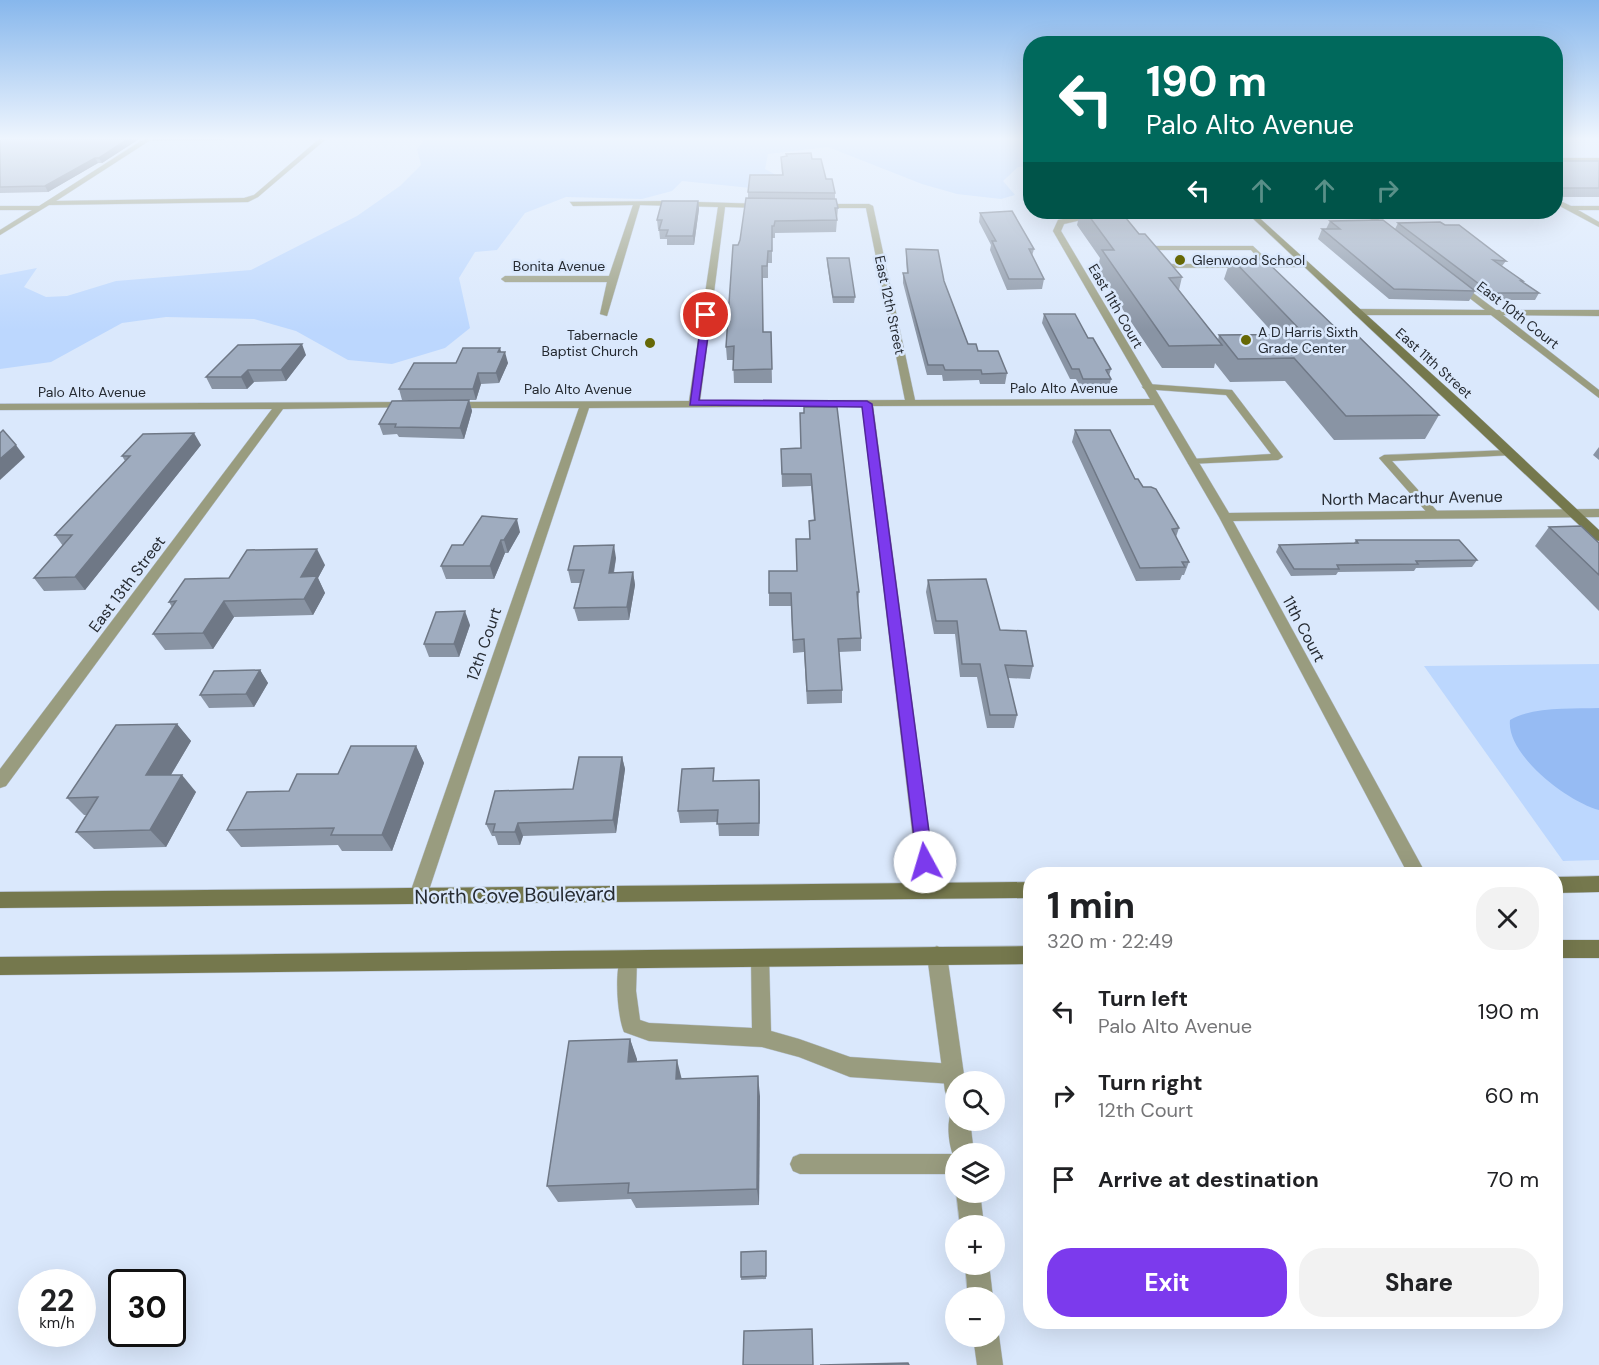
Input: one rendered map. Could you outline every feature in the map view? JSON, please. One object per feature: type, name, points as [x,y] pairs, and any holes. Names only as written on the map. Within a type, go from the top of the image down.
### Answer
[{"type":"main road","name":"East 11th Street","points":[[1257,219],[1599,537]]},
{"type":"main road","points":[[1563,885],[1599,884]]},
{"type":"main road","name":"North Cove Boulevard","points":[[0,900],[1023,890]]},
{"type":"main road","points":[[1563,949],[1599,949]]},
{"type":"main road","points":[[0,966],[1023,955]]},
{"type":"street","points":[[0,233],[48,203]]},
{"type":"street","points":[[0,208],[137,203]]},
{"type":"street","points":[[604,314],[612,279],[637,203]]},
{"type":"street","points":[[573,204],[779,206]]},
{"type":"street","points":[[1563,204],[1599,225]]},
{"type":"street","points":[[694,403],[722,206]]},
{"type":"street","name":"East 12th Street","points":[[813,206],[869,206],[911,404]]},
{"type":"street","points":[[1563,208],[1599,208]]},
{"type":"street","name":"East 11th Court","points":[[1075,219],[1061,222],[1057,231],[1156,402]]},
{"type":"street","points":[[1374,219],[1402,241]]},
{"type":"street","name":"East 10th Court","points":[[1448,277],[1599,395]]},
{"type":"street","name":"Bonita Avenue","points":[[505,279],[612,279]]},
{"type":"street","points":[[1356,312],[1599,313]]},
{"type":"street","name":"Palo Alto Avenue","points":[[444,405],[1156,402]]},
{"type":"street","name":"11th Court","points":[[1156,402],[1225,517],[1413,867]]},
{"type":"street","name":"12th Court","points":[[418,896],[585,404]]},
{"type":"street","points":[[867,404],[928,890]]},
{"type":"street","name":"Palo Alto Avenue","points":[[0,408],[421,405]]},
{"type":"street","name":"East 13th Street","points":[[0,781],[280,406]]},
{"type":"street","name":"North Macarthur Avenue","points":[[1225,517],[1599,513]]},
{"type":"street","points":[[937,956],[952,1071]]},
{"type":"street","points":[[988,1347],[990,1365]]},
{"type":"lane","points":[[1270,266],[1253,248],[1146,248],[1159,266],[1270,266],[1306,265]]},
{"type":"lane","points":[[1147,387],[1229,392],[1278,457],[1192,462]]},
{"type":"lane","points":[[1434,514],[1384,458],[1510,453]]},
{"type":"lane","points":[[760,957],[762,1038]]},
{"type":"lane","points":[[628,959],[627,991],[631,1026],[650,1032],[762,1038],[799,1048],[850,1067],[945,1082]]},
{"type":"lane","points":[[800,1164],[945,1164]]},
{"type":"shaded area","points":[[376,203],[551,203],[525,213],[497,250],[475,252],[459,278],[470,328],[445,348],[392,364],[348,360],[296,331],[254,319],[166,317],[122,323],[51,362],[0,369],[0,275],[37,268],[24,287],[46,297],[67,296],[116,281],[251,270],[357,216]]},
{"type":"shaded area","points":[[1599,664],[1599,860],[1563,861],[1424,666]]},
{"type":"shaded area","points":[[1599,708],[1599,810],[1556,787],[1528,762],[1511,734],[1510,720],[1542,710]]},
{"type":"building","points":[[662,203],[698,203],[693,236],[666,236],[668,230],[659,230],[662,220],[657,220]]},
{"type":"building","points":[[745,203],[837,203],[838,208],[835,208],[837,220],[775,221],[772,226],[772,251],[768,251],[767,266],[762,266],[763,332],[771,332],[772,369],[733,370],[734,346],[726,347],[733,245],[738,245]]},
{"type":"building","points":[[1012,211],[1034,249],[1029,249],[1044,279],[1009,279],[992,241],[996,241],[980,213]]},
{"type":"building","points":[[1091,219],[1127,219],[1139,234],[1145,234],[1182,277],[1169,278],[1222,345],[1169,346],[1102,250],[1114,250]]},
{"type":"building","points":[[1383,220],[1475,291],[1394,289],[1322,229],[1340,229],[1330,221]]},
{"type":"building","points":[[1440,222],[1445,225],[1459,225],[1506,261],[1493,260],[1539,293],[1491,293],[1398,223]]},
{"type":"building","points":[[906,249],[938,250],[944,281],[968,344],[976,344],[978,351],[998,351],[1007,373],[982,374],[981,370],[945,370],[943,365],[928,365],[903,273],[908,273]]},
{"type":"building","points":[[827,258],[849,258],[855,297],[833,297]]},
{"type":"building","points":[[1231,258],[1263,258],[1342,334],[1355,333],[1439,415],[1346,416],[1294,358],[1238,359],[1219,335],[1304,334]]},
{"type":"building","points":[[1044,314],[1075,314],[1088,338],[1093,338],[1111,369],[1106,370],[1111,379],[1083,379],[1079,369],[1072,369]]},
{"type":"building","points":[[302,344],[281,370],[248,370],[241,377],[206,377],[238,345]]},
{"type":"building","points":[[463,348],[500,348],[498,352],[505,352],[496,373],[478,373],[473,389],[399,389],[414,363],[456,363]]},
{"type":"building","points":[[469,400],[460,428],[395,427],[396,424],[379,424],[392,401]]},
{"type":"building","points":[[804,407],[837,407],[859,592],[857,592],[861,638],[838,639],[842,690],[807,691],[804,639],[793,640],[791,593],[769,593],[769,571],[797,571],[796,539],[810,539],[809,521],[815,520],[811,474],[782,474],[781,449],[801,448],[800,413],[804,413]]},
{"type":"building","points":[[3,430],[16,445],[0,459],[0,433]]},
{"type":"building","points":[[1075,430],[1110,430],[1135,479],[1138,479],[1143,487],[1156,489],[1179,528],[1172,529],[1189,562],[1182,562],[1185,567],[1140,568]]},
{"type":"building","points":[[194,433],[75,577],[34,578],[72,535],[55,535],[130,456],[122,456],[143,434]]},
{"type":"building","points":[[482,516],[517,519],[504,540],[501,540],[490,566],[441,566],[452,545],[463,545]]},
{"type":"building","points":[[1581,526],[1599,543],[1599,575],[1549,527]]},
{"type":"building","points":[[1356,540],[1459,540],[1477,560],[1416,561],[1418,564],[1337,565],[1339,569],[1294,569],[1279,545],[1358,543]]},
{"type":"building","points":[[614,545],[609,573],[633,572],[627,607],[574,608],[584,570],[568,570],[574,546]]},
{"type":"building","points":[[317,549],[301,577],[317,576],[304,599],[224,601],[203,633],[153,634],[176,601],[169,602],[185,579],[229,578],[247,550]]},
{"type":"building","points":[[986,579],[1000,630],[1026,631],[1033,666],[1005,665],[1017,715],[990,715],[980,664],[962,664],[957,621],[936,621],[928,580]]},
{"type":"building","points":[[465,611],[454,644],[424,644],[436,612]]},
{"type":"building","points":[[260,670],[246,694],[200,695],[214,671]]},
{"type":"building","points":[[177,724],[146,775],[182,775],[150,830],[76,832],[98,797],[67,798],[116,725]]},
{"type":"building","points":[[351,746],[416,746],[382,835],[331,835],[334,828],[227,830],[247,792],[289,791],[297,774],[338,774]]},
{"type":"building","points":[[579,757],[622,757],[613,820],[518,823],[515,832],[493,832],[495,824],[486,824],[495,791],[573,789]]},
{"type":"building","points":[[714,768],[713,781],[759,780],[759,823],[717,824],[718,810],[678,811],[682,769]]},
{"type":"building","points":[[630,1039],[628,1062],[677,1060],[676,1079],[758,1076],[757,1189],[628,1193],[629,1183],[547,1186],[569,1041]]},
{"type":"building","points":[[766,1251],[766,1276],[741,1277],[741,1252]]},
{"type":"building","points":[[812,1329],[813,1365],[743,1365],[744,1331]]},
{"type":"building","points":[[908,1363],[909,1365],[820,1365]]},
{"type":"place","name":"Glenwood School","points":[[1180,260]]},
{"type":"place","name":"A D Harris Sixth Grade Center","points":[[1246,340]]},
{"type":"place","name":"Tabernacle Baptist Church","points":[[650,343]]},
{"type":"route","points":[[706,315],[694,403],[867,404],[925,862]]}]
